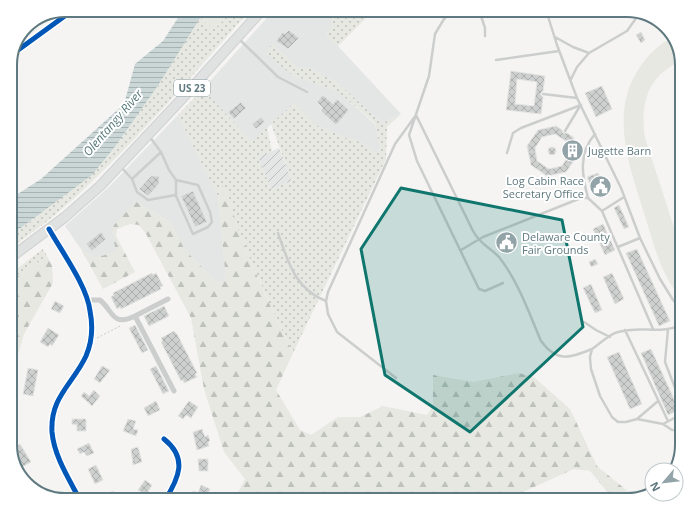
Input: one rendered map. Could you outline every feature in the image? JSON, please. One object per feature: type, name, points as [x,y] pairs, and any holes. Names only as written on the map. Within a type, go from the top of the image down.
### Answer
[{"type":"highway","name":"US 23","points":[[17,253],[85,200],[120,166],[256,17]]},
{"type":"street","points":[[20,48],[63,17]]},
{"type":"street","points":[[49,229],[88,300],[92,325],[88,351],[58,400],[52,427],[58,456],[76,493]]},
{"type":"street","points":[[88,300],[100,300],[109,314],[117,319],[127,320],[168,299]]},
{"type":"street","points":[[135,316],[174,391]]},
{"type":"street","points":[[164,439],[173,448],[179,461],[177,478],[169,493]]},
{"type":"lane","points":[[446,17],[435,34],[429,76],[409,135],[412,149],[479,289],[485,291],[503,283]]},
{"type":"lane","points":[[481,17],[485,28],[485,36]]},
{"type":"lane","points":[[548,17],[559,51],[578,98],[624,197],[640,238],[660,279],[675,302]]},
{"type":"lane","points":[[571,80],[577,67],[589,53],[627,31],[636,18]]},
{"type":"lane","points":[[238,37],[278,77],[307,92]]},
{"type":"lane","points":[[555,37],[573,47],[589,53]]},
{"type":"lane","points":[[496,60],[559,51]]},
{"type":"lane","points":[[543,94],[578,98]]},
{"type":"lane","points":[[565,131],[581,105]]},
{"type":"lane","points":[[507,154],[514,133],[521,128],[581,105]]},
{"type":"lane","points":[[416,115],[479,241],[499,258],[508,272],[541,341],[547,350],[558,357],[567,357],[592,349],[616,332],[636,328],[668,330],[675,327]]},
{"type":"lane","points":[[396,378],[337,332],[331,323],[326,300],[328,292],[395,144],[416,115]]},
{"type":"lane","points":[[595,134],[585,148],[583,163],[582,177],[588,198],[602,211],[653,329]]},
{"type":"lane","points":[[149,135],[161,152],[169,170],[176,180],[176,195],[193,234],[208,227],[212,222],[210,212],[198,185],[176,180]]},
{"type":"lane","points":[[132,180],[161,152]]},
{"type":"lane","points":[[120,166],[132,180],[137,192],[148,200],[176,195]]},
{"type":"lane","points":[[602,211],[624,197]]},
{"type":"lane","points":[[461,250],[479,241],[483,237],[532,217],[549,212],[571,201],[581,198],[588,198]]},
{"type":"lane","points":[[278,233],[287,258],[304,289],[316,297],[326,300]]},
{"type":"lane","points":[[618,247],[640,238]]},
{"type":"lane","points":[[584,322],[610,337]]},
{"type":"lane","points":[[625,330],[668,421]]},
{"type":"lane","points":[[668,330],[665,362],[675,388]]},
{"type":"lane","points":[[592,349],[590,357],[591,369],[600,396],[612,417],[618,422],[626,422],[637,419],[658,401]]},
{"type":"lane","points":[[663,424],[675,418]]},
{"type":"lane","points":[[637,419],[663,424],[672,430],[675,430]]},
{"type":"path","points":[[96,339],[121,325]]},
{"type":"highlighted area","points":[[401,188],[562,220],[583,327],[470,432],[385,375],[361,249]]},
{"type":"shaded area","points":[[268,17],[330,17],[333,25],[326,35],[401,114],[382,123],[339,84],[311,69],[296,67],[272,44],[292,75],[337,91],[375,124],[380,147],[377,153],[356,140],[346,138],[316,125],[294,103],[252,142],[203,89]]},
{"type":"shaded area","points":[[178,115],[218,196],[226,281],[215,281],[185,250],[170,222],[136,202],[112,231],[117,252],[94,258],[81,249],[65,226],[110,186]]},
{"type":"shaded area","points":[[279,148],[292,181],[271,189],[258,157]]},
{"type":"green space","points":[[199,17],[212,29],[219,25],[225,17],[244,17],[166,105],[77,196],[45,223],[17,243],[17,231],[31,221],[117,144],[159,84]]},
{"type":"green space","points":[[201,17],[225,17],[219,25],[212,29]]},
{"type":"green space","points":[[330,17],[367,17],[338,46],[326,35],[333,25]]},
{"type":"green space","points":[[668,40],[670,44],[674,55],[675,64],[660,75],[648,92],[645,103],[644,126],[645,138],[675,230],[675,290],[659,260],[633,178],[628,159],[624,120],[626,101],[631,82],[648,56]]},
{"type":"green space","points":[[272,44],[296,67],[311,69],[339,84],[382,123],[401,114],[387,127],[386,159],[293,353],[244,246],[226,192],[223,187],[218,196],[178,115],[203,89],[252,142],[267,127],[272,151],[258,157],[271,189],[292,181],[271,124],[294,103],[316,125],[346,138],[356,140],[377,153],[380,147],[375,123],[337,91],[292,75],[265,53]]},
{"type":"green space","points":[[223,186],[251,263],[293,353],[276,390],[300,430],[311,435],[338,417],[360,417],[383,406],[427,415],[433,405],[433,375],[473,382],[519,373],[535,378],[570,409],[597,466],[630,493],[607,493],[590,471],[574,469],[521,493],[238,493],[245,479],[224,452],[204,389],[191,318],[146,234],[139,225],[130,224],[117,229],[116,236],[135,272],[103,289],[81,249],[94,258],[116,252],[112,231],[114,225],[136,202],[170,222],[185,250],[215,281],[226,281],[218,196]]},
{"type":"green space","points":[[43,249],[47,256],[17,277],[17,269]]},
{"type":"green space","points":[[47,256],[52,265],[53,283],[24,334],[17,358],[17,277]]},
{"type":"water","name":"Olentangy River","points":[[178,17],[201,17],[159,84],[117,144],[92,175],[17,231],[17,194],[41,179],[124,104],[135,64],[163,41]]},
{"type":"building","points":[[289,30],[299,38],[288,49],[276,41],[283,32],[285,34]]},
{"type":"building","points":[[641,32],[645,40],[641,43],[636,35]]},
{"type":"building","points":[[511,71],[545,76],[543,91],[540,94],[543,97],[541,114],[506,110]],"holes":[[[517,79],[537,82],[534,106],[515,104]]]},
{"type":"building","points":[[602,86],[612,109],[596,117],[585,93]]},
{"type":"building","points":[[323,95],[333,104],[337,99],[349,110],[336,125],[321,111],[323,108],[317,102]]},
{"type":"building","points":[[241,102],[246,108],[234,119],[228,112]]},
{"type":"building","points":[[261,117],[265,122],[256,129],[252,124]]},
{"type":"building","name":"Jugette Barn","points":[[556,126],[562,130],[563,133],[567,133],[573,137],[577,156],[566,172],[547,176],[531,165],[527,146],[538,130]],"holes":[[[555,134],[566,141],[569,155],[562,166],[549,169],[537,161],[535,148],[542,137]]]},
{"type":"building","name":"Jugette Barn","points":[[550,147],[554,147],[556,151],[554,155],[550,155],[548,153],[548,149]]},
{"type":"building","points":[[598,173],[606,190],[595,195],[587,177]]},
{"type":"building","points":[[151,176],[159,176],[159,184],[148,196],[139,189]]},
{"type":"building","points":[[193,191],[207,222],[195,227],[181,196]]},
{"type":"building","points":[[619,205],[629,227],[624,229],[614,208]]},
{"type":"building","points":[[603,224],[615,250],[605,255],[593,229]]},
{"type":"building","points":[[101,232],[106,239],[92,251],[86,244]]},
{"type":"building","points":[[637,249],[670,321],[659,326],[626,253]]},
{"type":"building","points":[[595,259],[598,264],[591,267],[589,262]]},
{"type":"building","points":[[152,273],[153,275],[156,273],[163,286],[160,287],[161,289],[121,309],[120,307],[117,309],[111,297],[114,295],[113,293]]},
{"type":"building","points":[[612,273],[624,299],[615,304],[603,277]]},
{"type":"building","points":[[591,284],[602,310],[595,313],[583,288]]},
{"type":"building","points":[[55,301],[64,306],[60,313],[51,309]]},
{"type":"building","points":[[164,306],[169,316],[149,326],[144,316]]},
{"type":"building","points":[[135,325],[148,350],[142,353],[129,328]]},
{"type":"building","points":[[48,328],[59,335],[52,346],[50,344],[48,347],[40,342]]},
{"type":"building","points":[[174,331],[197,373],[195,374],[197,377],[184,383],[183,380],[181,381],[161,342],[163,341],[161,338]]},
{"type":"building","points":[[651,349],[675,401],[675,412],[668,415],[641,353]]},
{"type":"building","points":[[619,352],[642,404],[630,409],[607,357]]},
{"type":"building","points":[[102,366],[110,370],[100,383],[94,379]]},
{"type":"building","points":[[156,366],[169,391],[163,394],[150,369]]},
{"type":"building","points":[[28,368],[38,370],[33,396],[23,394]]},
{"type":"building","points":[[94,390],[100,396],[92,406],[81,396],[84,392],[89,396]]},
{"type":"building","points":[[156,401],[160,410],[148,416],[144,408]]},
{"type":"building","points":[[189,401],[198,407],[191,418],[186,415],[183,419],[178,416]]},
{"type":"building","points":[[72,419],[86,419],[86,431],[77,431],[77,425],[72,424]]},
{"type":"building","points":[[128,419],[136,421],[133,429],[138,430],[136,436],[123,431]]},
{"type":"building","points":[[202,429],[205,437],[208,435],[210,441],[208,442],[209,446],[197,450],[193,432]]},
{"type":"building","points":[[89,443],[94,453],[87,456],[84,452],[80,454],[77,449]]},
{"type":"building","points":[[20,444],[31,462],[22,467],[19,458],[17,446]]},
{"type":"building","points":[[138,447],[142,462],[133,465],[131,449]]},
{"type":"building","points":[[198,459],[208,459],[208,471],[199,471]]},
{"type":"building","points":[[96,465],[103,480],[95,484],[88,469]]},
{"type":"building","points":[[145,480],[152,485],[147,493],[143,493],[138,490]]},
{"type":"building","points":[[201,485],[210,489],[208,493],[198,493]]},
{"type":"cycle path","points":[[20,48],[63,17]]},
{"type":"cycle path","points":[[49,229],[79,280],[88,301],[91,317],[92,328],[88,351],[81,366],[58,400],[52,420],[53,441],[59,459],[76,493]]},
{"type":"cycle path","points":[[164,439],[172,446],[179,461],[177,476],[169,493]]},
{"type":"place","name":"Jugette Barn","points":[[572,151]]},
{"type":"place","name":"Log Cabin Race Secretary Office","points":[[600,187]]},
{"type":"place","name":"Delaware County Fair Grounds","points":[[507,243]]}]
